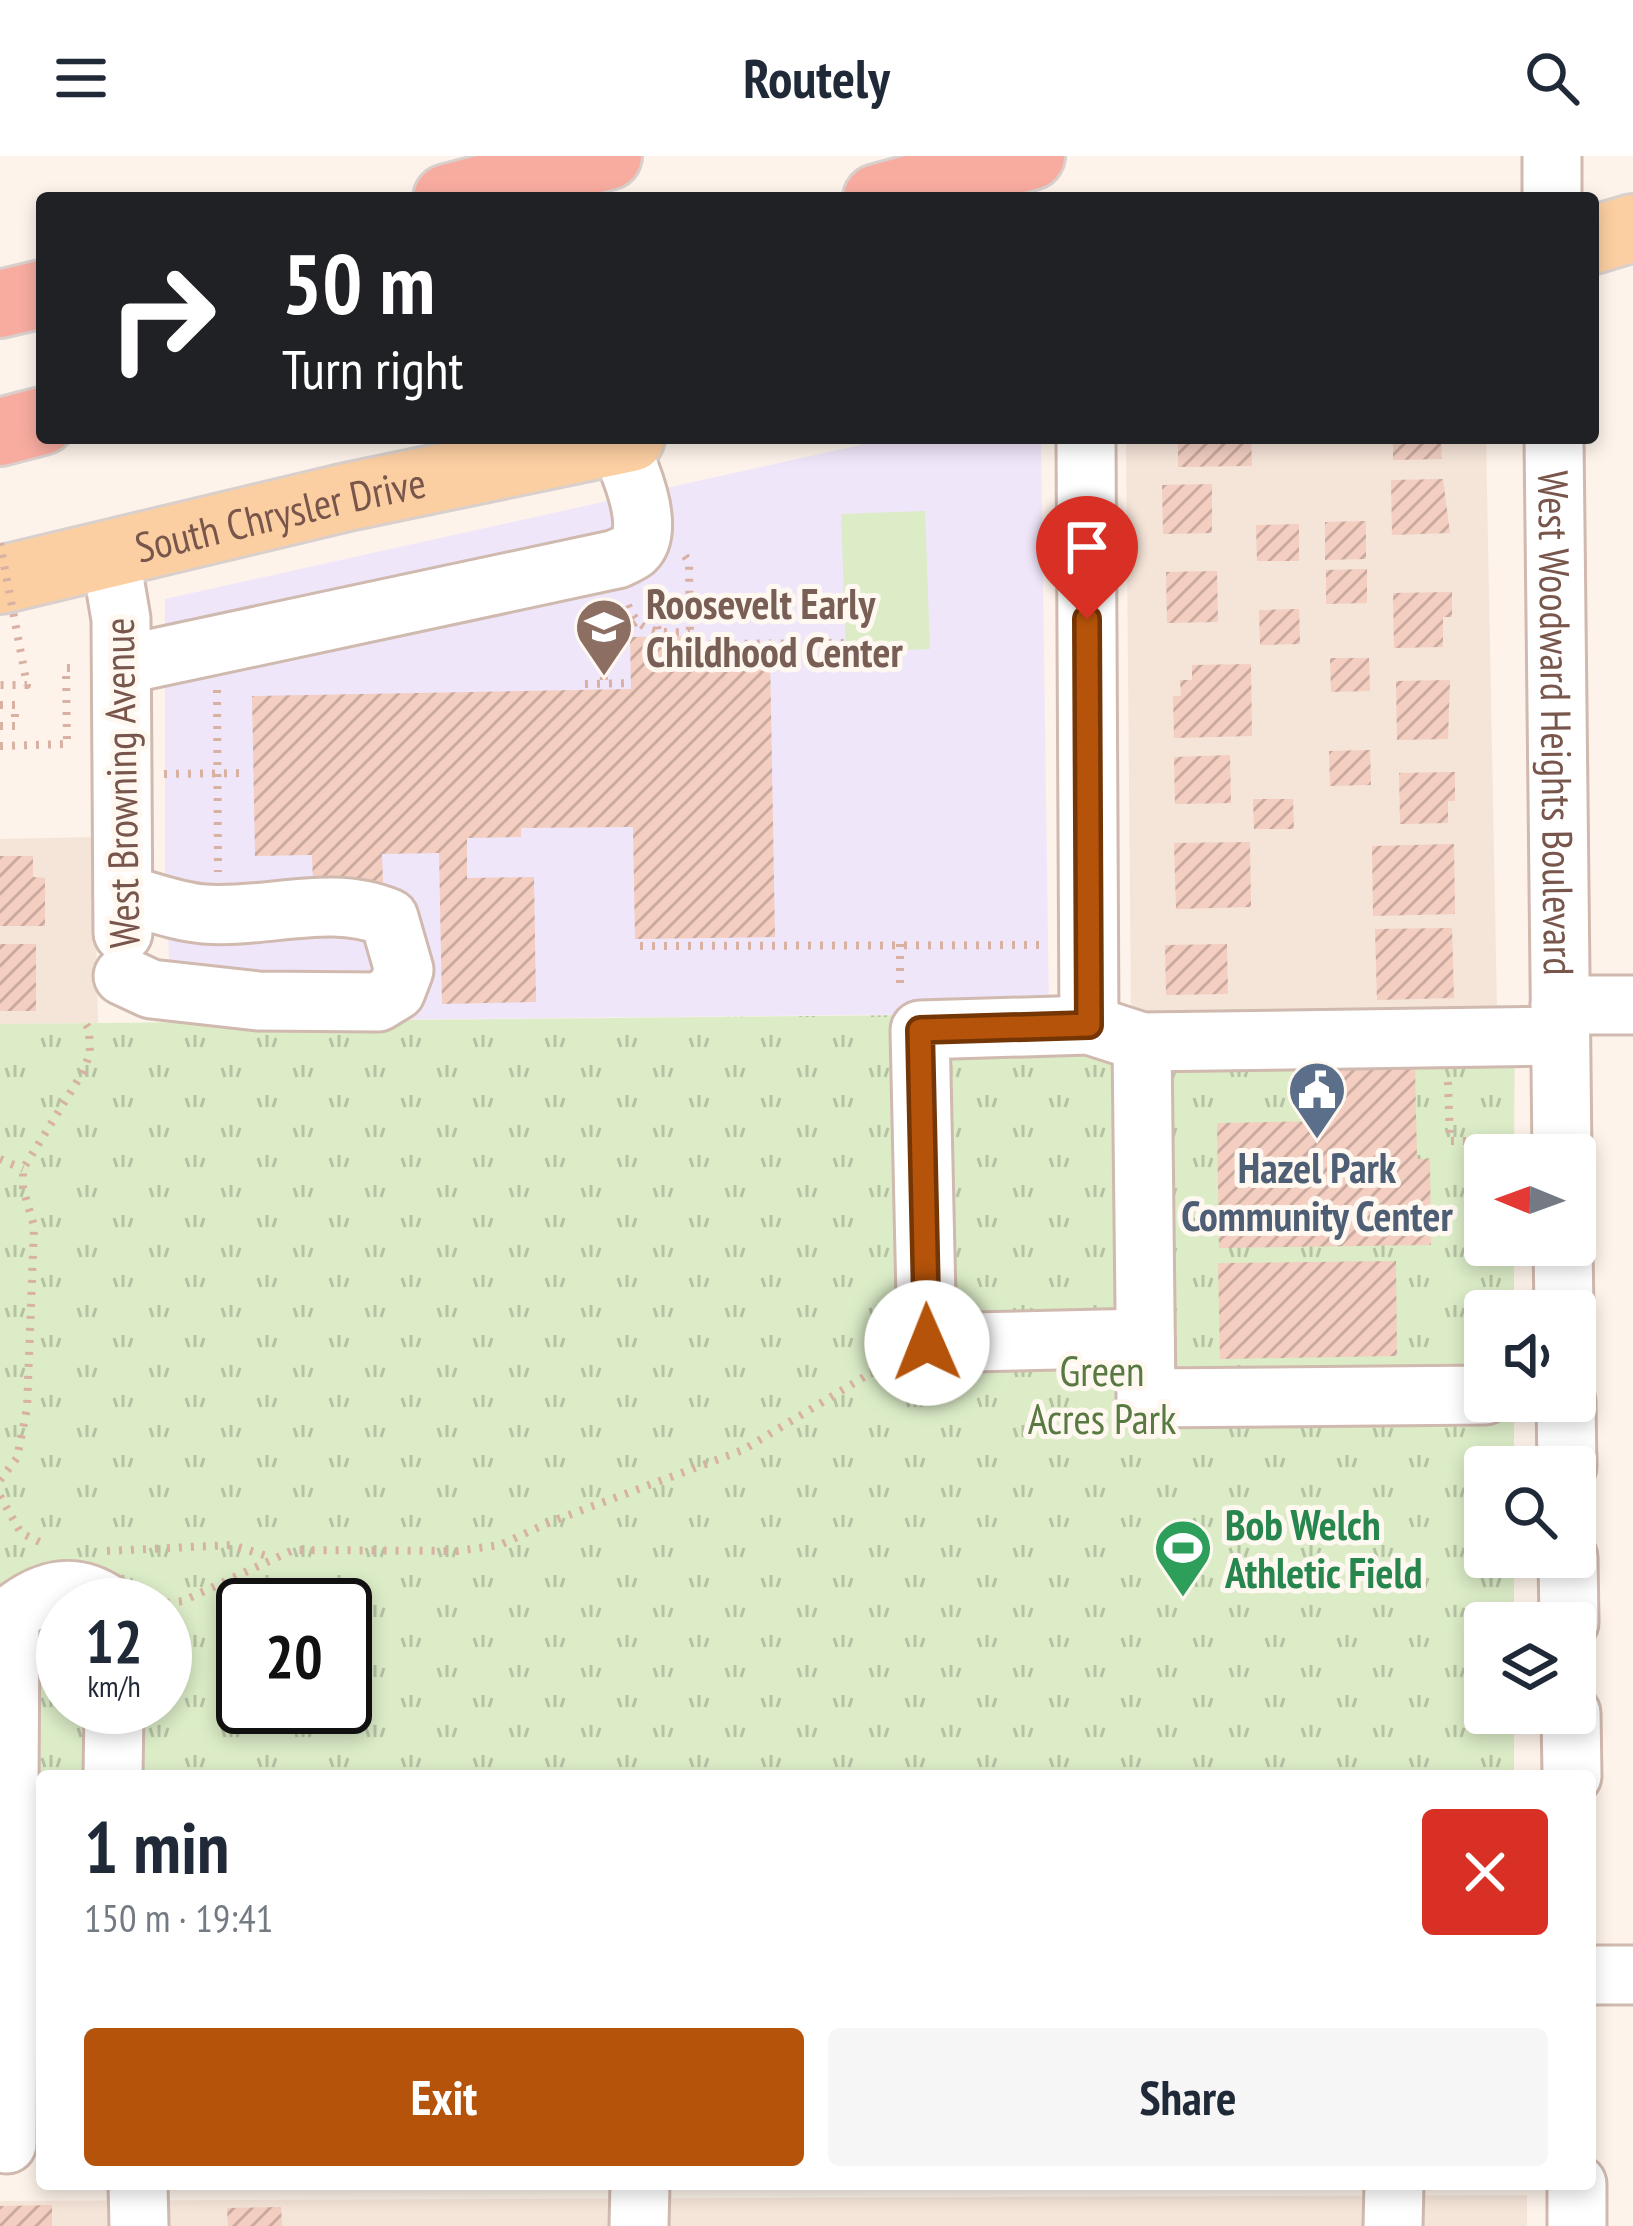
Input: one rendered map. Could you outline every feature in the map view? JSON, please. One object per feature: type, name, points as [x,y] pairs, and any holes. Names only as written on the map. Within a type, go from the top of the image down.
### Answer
[{"type":"highway","points":[[470,192],[608,156]]},
{"type":"highway","points":[[899,192],[1030,156]]},
{"type":"highway","points":[[0,304],[36,295]]},
{"type":"highway","points":[[0,432],[36,423]]},
{"type":"main road","points":[[1599,238],[1633,228]]},
{"type":"main road","name":"South Chrysler Drive","points":[[0,580],[346,497],[600,444]]},
{"type":"street","points":[[100,667],[617,559],[635,550],[644,532],[625,444]]},
{"type":"street","points":[[1086,444],[1115,1034],[1145,1338],[1146,1398],[1464,1395]]},
{"type":"street","name":"West Woodward Heights Boulevard","points":[[1554,444],[1562,1134]]},
{"type":"street","name":"West Browning Avenue","points":[[110,554],[121,619],[100,667],[123,894],[110,1002]]},
{"type":"street","points":[[110,1002],[151,989],[237,999],[378,1002],[396,991],[404,970],[389,918],[370,910],[340,906],[201,914],[123,894]]},
{"type":"street","points":[[1145,1338],[927,1343],[920,1030],[1115,1034],[1560,1020],[1633,1005]]},
{"type":"street","points":[[16,2144],[10,1616],[36,1595]]},
{"type":"street","points":[[113,1770],[114,1734]]},
{"type":"street","points":[[1571,1734],[1572,1770]]},
{"type":"street","points":[[1596,1976],[1633,1975]]},
{"type":"street","points":[[138,2190],[139,2226]]},
{"type":"street","points":[[639,2226],[640,2190]]},
{"type":"street","points":[[1394,2190],[1394,2226]]},
{"type":"street","points":[[1577,2190],[1577,2226]]},
{"type":"path","points":[[0,543],[27,685],[0,685]]},
{"type":"path","points":[[681,549],[689,562],[691,644],[845,643]]},
{"type":"path","points":[[602,591],[604,684]]},
{"type":"path","points":[[626,600],[636,622],[648,632],[690,632]]},
{"type":"path","points":[[603,646],[636,622]]},
{"type":"path","name":"West Browning Avenue","points":[[0,746],[67,744],[67,668],[100,667]]},
{"type":"path","points":[[217,676],[218,874]]},
{"type":"path","points":[[585,684],[630,683]]},
{"type":"path","points":[[0,705],[15,705],[15,726],[0,726]]},
{"type":"path","points":[[157,774],[248,773]]},
{"type":"path","points":[[900,944],[901,986]]},
{"type":"path","points":[[640,946],[1050,945]]},
{"type":"path","points":[[0,1480],[17,1458],[27,1408],[34,1226],[23,1188],[23,1168],[90,1053],[89,1029],[110,1002]]},
{"type":"path","points":[[1447,1063],[1450,1141],[1464,1141]]},
{"type":"path","points":[[0,1159],[23,1168]]},
{"type":"path","points":[[192,1596],[293,1550],[457,1551],[500,1545],[742,1450],[863,1375],[927,1343]]},
{"type":"path","points":[[0,1496],[20,1533],[50,1546]]},
{"type":"path","points":[[88,1552],[232,1545],[271,1557]]},
{"type":"shaded area","name":"Roosevelt Early Childhood Center","points":[[865,444],[1041,444],[1049,1013],[172,1022],[165,871],[165,599]]},
{"type":"shaded area","points":[[1126,444],[1486,444],[1497,1009],[1131,1012]]},
{"type":"shaded area","points":[[94,837],[98,1023],[0,1024],[0,839]]},
{"type":"shaded area","points":[[1527,2195],[1527,2226],[0,2226],[0,2201]]},
{"type":"green space","points":[[925,511],[930,649],[846,652],[841,514]]},
{"type":"green space","name":"Green Acres Park","points":[[1515,1009],[1514,1134],[1464,1134],[1464,1266],[1514,1266],[1514,1290],[1464,1290],[1464,1422],[1514,1422],[1514,1446],[1464,1446],[1464,1578],[1514,1578],[1514,1602],[1464,1602],[1464,1734],[1514,1734],[1514,1770],[36,1770],[36,2090],[0,2090],[0,1024]]},
{"type":"building","points":[[1178,444],[1251,444],[1252,466],[1178,467]]},
{"type":"building","points":[[1393,444],[1441,444],[1442,459],[1393,460]]},
{"type":"building","points":[[1443,479],[1450,533],[1392,535],[1391,480]]},
{"type":"building","points":[[1212,484],[1212,533],[1163,534],[1162,485]]},
{"type":"building","points":[[1366,521],[1366,559],[1325,560],[1325,522]]},
{"type":"building","points":[[1299,524],[1299,561],[1257,561],[1256,525]]},
{"type":"building","points":[[1367,569],[1367,603],[1326,604],[1326,570]]},
{"type":"building","points":[[1217,571],[1218,622],[1167,623],[1166,572]]},
{"type":"building","points":[[1452,592],[1452,617],[1443,617],[1443,647],[1394,648],[1393,593]]},
{"type":"building","points":[[1299,609],[1300,644],[1260,645],[1259,610]]},
{"type":"building","points":[[683,636],[683,654],[770,653],[775,937],[635,939],[633,827],[521,828],[521,837],[467,838],[467,878],[534,877],[536,1002],[442,1004],[439,853],[382,854],[383,882],[313,883],[312,855],[255,856],[252,696],[631,689],[630,637]]},
{"type":"building","points":[[1330,658],[1369,658],[1370,691],[1331,692]]},
{"type":"building","points":[[1251,664],[1252,736],[1174,738],[1173,696],[1181,696],[1180,680],[1192,680],[1192,665]]},
{"type":"building","points":[[1450,680],[1448,739],[1397,740],[1396,681]]},
{"type":"building","points":[[1370,750],[1371,785],[1330,786],[1329,751]]},
{"type":"building","points":[[1230,755],[1231,803],[1175,804],[1174,757]]},
{"type":"building","points":[[1455,772],[1455,801],[1448,801],[1448,823],[1400,824],[1399,773]]},
{"type":"building","points":[[1253,799],[1293,799],[1294,829],[1254,829]]},
{"type":"building","points":[[1250,842],[1251,907],[1176,909],[1174,843]]},
{"type":"building","points":[[1454,844],[1455,914],[1373,916],[1372,846]]},
{"type":"building","points":[[0,856],[33,856],[33,877],[45,878],[45,926],[0,926]]},
{"type":"building","points":[[1452,928],[1454,998],[1377,1000],[1375,929]]},
{"type":"building","points":[[0,944],[36,944],[36,1011],[0,1011]]},
{"type":"building","points":[[1227,944],[1228,994],[1166,995],[1165,945]]},
{"type":"building","name":"Hazel Park Community Center","points":[[1415,1068],[1417,1159],[1430,1159],[1431,1245],[1219,1248],[1217,1123],[1323,1121],[1322,1069]]},
{"type":"building","points":[[1396,1261],[1397,1356],[1220,1359],[1218,1263]]},
{"type":"building","points":[[52,2205],[52,2226],[0,2226],[0,2206]]},
{"type":"building","points":[[281,2207],[282,2226],[228,2226],[227,2208]]},
{"type":"place","name":"Roosevelt Early Childhood Center","points":[[604,678]]},
{"type":"place","name":"Hazel Park Community Center","points":[[1317,1141]]},
{"type":"place","name":"Bob Welch Athletic Field","points":[[1183,1599]]},
{"type":"route","points":[[927,1343],[920,1030],[1089,1025],[1087,619]]}]
